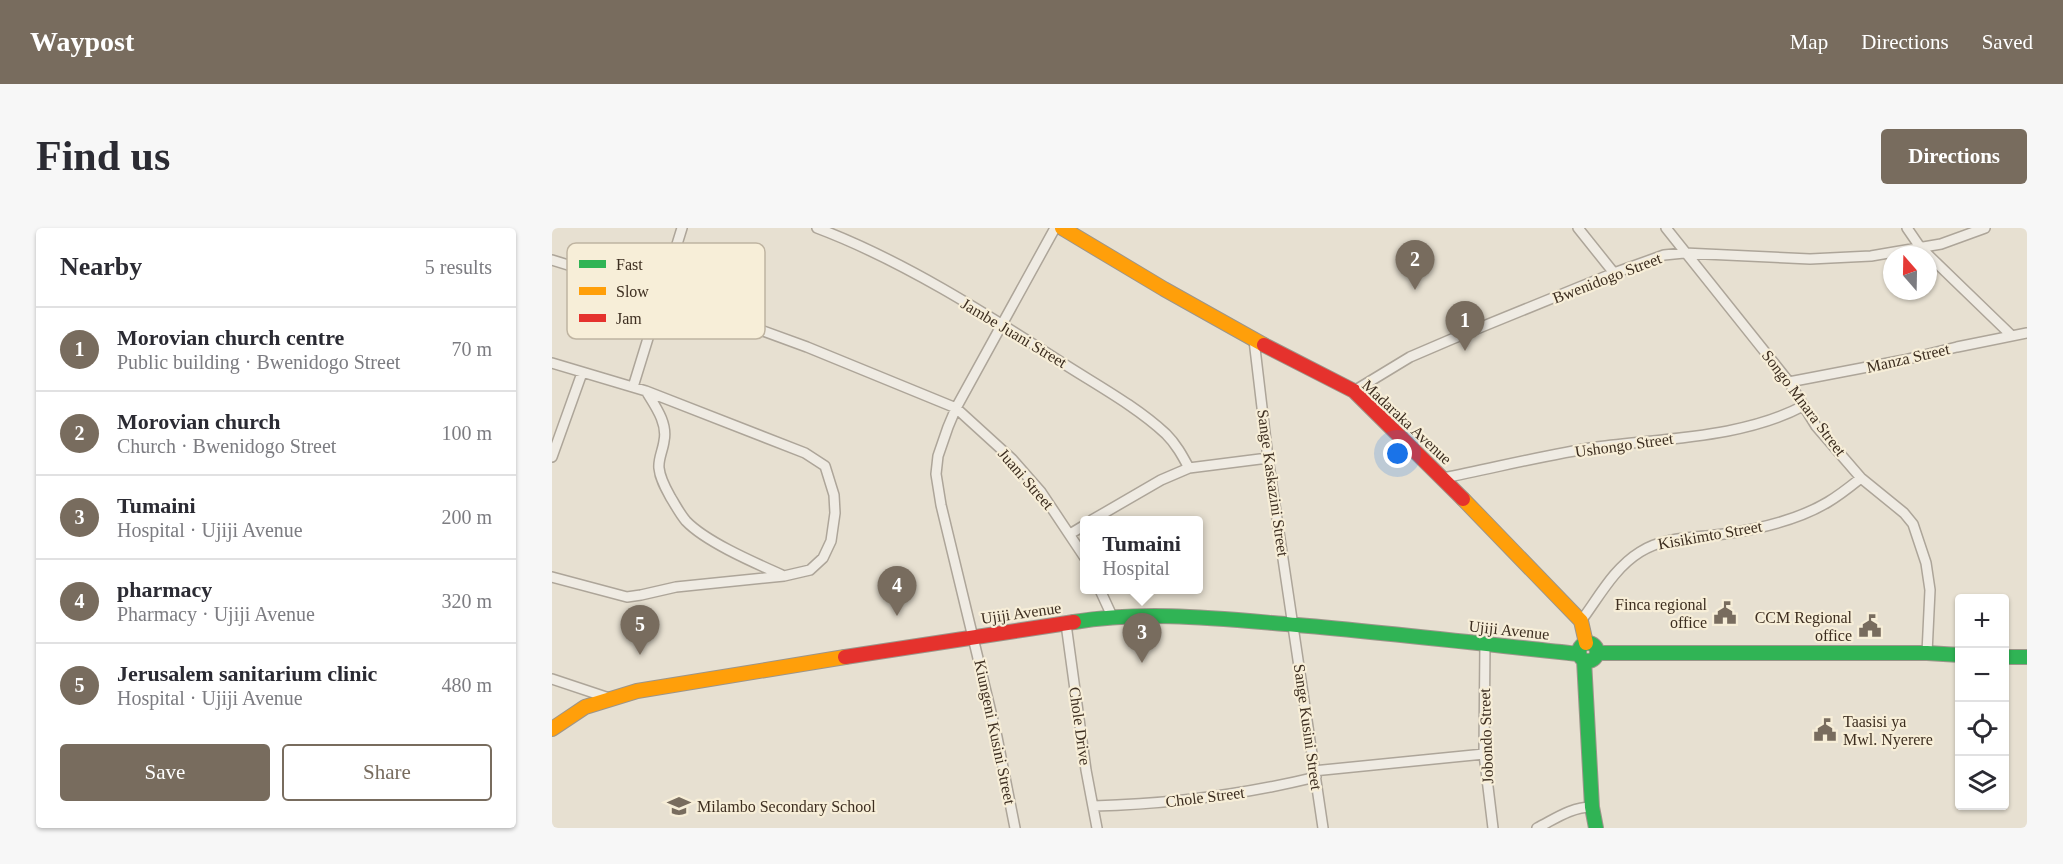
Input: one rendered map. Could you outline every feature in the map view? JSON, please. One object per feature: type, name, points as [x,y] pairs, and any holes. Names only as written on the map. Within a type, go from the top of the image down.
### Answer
[{"type":"main road","name":"Madaraka Avenue","points":[[1062,228],[1254,340],[1354,391],[1443,478],[1581,621]]},
{"type":"main road","name":"Ujiji Avenue","points":[[552,729],[576,712],[611,699],[658,686],[1112,616],[1264,621],[1583,652]]},
{"type":"main road","points":[[1581,621],[1592,807],[1596,828]]},
{"type":"main road","points":[[1583,652],[1592,660],[1597,652],[1955,655]]},
{"type":"main road","points":[[2009,657],[2027,657]]},
{"type":"street","points":[[677,243],[682,228]]},
{"type":"street","name":"Jambe Juani Street","points":[[817,228],[891,261],[1002,324],[1158,428],[1179,448],[1189,468]]},
{"type":"street","name":"Kiungeni Kusini Street","points":[[1015,828],[941,505],[936,474],[938,456],[956,408],[1055,228]]},
{"type":"street","points":[[1578,228],[1614,273]]},
{"type":"street","name":"Songo Mnara Street","points":[[1666,228],[1789,382],[1816,426],[1862,478],[1904,513],[1913,524],[1926,563],[1929,590],[1927,653]]},
{"type":"street","points":[[1907,228],[1919,246]]},
{"type":"street","name":"Bwenidogo Street","points":[[1927,246],[1941,244],[1985,228]]},
{"type":"street","name":"Bwenidogo Street","points":[[1354,391],[1410,357],[1614,273],[1664,255],[1684,253],[1810,259],[1883,254]]},
{"type":"street","points":[[552,260],[567,265]]},
{"type":"street","points":[[1937,263],[2011,335]]},
{"type":"street","points":[[765,332],[956,408]]},
{"type":"street","name":"Manza Street","points":[[1789,382],[2027,333]]},
{"type":"street","points":[[633,387],[648,339]]},
{"type":"street","name":"Sange Kaskazini Street","points":[[1254,340],[1268,458],[1293,625]]},
{"type":"street","points":[[552,363],[646,391],[805,453],[825,466],[834,495],[835,513],[831,541],[817,565],[810,570],[784,576],[684,586],[627,597],[552,577]]},
{"type":"street","points":[[552,456],[582,373]]},
{"type":"street","points":[[646,391],[664,429],[665,438],[659,463],[660,477],[686,520],[742,557],[784,576]]},
{"type":"street","name":"Ushongo Street","points":[[1443,478],[1595,448],[1708,434],[1761,423],[1789,414],[1803,406]]},
{"type":"street","name":"Juani Street","points":[[956,408],[1012,459],[1041,492],[1080,550]]},
{"type":"street","points":[[1099,516],[1153,484],[1189,468],[1268,458]]},
{"type":"street","name":"Kisikimto Street","points":[[1581,621],[1624,564],[1656,543],[1725,534],[1784,521],[1830,501],[1862,478]]},
{"type":"street","points":[[1070,534],[1080,528]]},
{"type":"street","points":[[1102,594],[1112,616]]},
{"type":"street","name":"Chole Drive","points":[[1066,624],[1086,770],[1097,828]]},
{"type":"street","name":"Sange Kusini Street","points":[[1293,625],[1323,828]]},
{"type":"street","name":"Jobondo Street","points":[[1485,643],[1484,754],[1493,828]]},
{"type":"street","points":[[552,679],[611,699]]},
{"type":"street","name":"Chole Street","points":[[1094,806],[1144,805],[1195,800],[1264,789],[1315,774],[1484,754]]},
{"type":"street","points":[[1536,828],[1566,812],[1580,807],[1592,807]]},
{"type":"traffic: fast","points":[[1074,622],[1102,618],[1157,616],[1213,618],[1578,654]]},
{"type":"traffic: fast","points":[[1588,643],[1594,646],[1597,652],[1594,658],[1588,661],[1582,658],[1579,652],[1582,646],[1588,643]]},
{"type":"traffic: fast","points":[[1597,653],[1955,655]]},
{"type":"traffic: fast","points":[[2009,657],[2027,657]]},
{"type":"traffic: fast","points":[[1584,660],[1592,807],[1596,828]]},
{"type":"traffic: slow","points":[[1062,228],[1264,345]]},
{"type":"traffic: slow","points":[[1463,499],[1581,621],[1586,643]]},
{"type":"traffic: slow","points":[[552,729],[585,707],[637,691],[845,657]]},
{"type":"traffic: jam","points":[[1264,345],[1354,391],[1463,499]]},
{"type":"traffic: jam","points":[[845,657],[1074,622]]},
{"type":"place","name":"Morovian church","points":[[1415,290]]},
{"type":"place","name":"Morovian church centre","points":[[1465,351]]},
{"type":"place","name":"Finca regional office","points":[[1725,613]]},
{"type":"place","name":"pharmacy","points":[[897,616]]},
{"type":"place","name":"CCM Regional office","points":[[1870,626]]},
{"type":"place","name":"Jerusalem sanitarium clinic","points":[[640,655]]},
{"type":"place","name":"Tumaini","points":[[1142,663]]},
{"type":"place","name":"Taasisi ya Mwl. Nyerere","points":[[1825,730]]},
{"type":"place","name":"Milambo Secondary School","points":[[679,806]]}]
